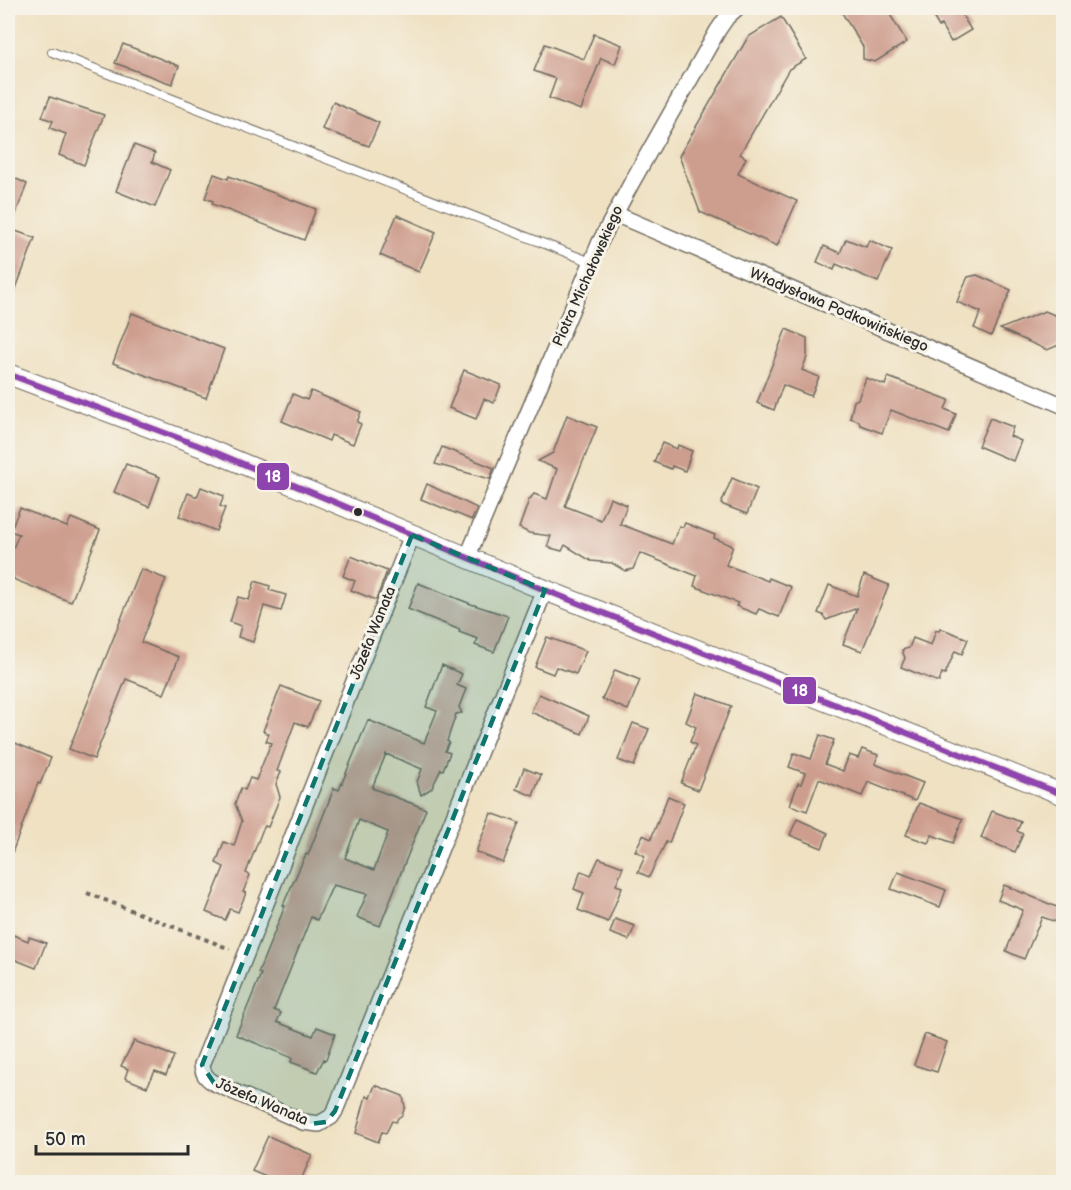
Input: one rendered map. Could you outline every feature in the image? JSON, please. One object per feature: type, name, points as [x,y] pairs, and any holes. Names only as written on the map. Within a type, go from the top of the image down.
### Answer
[{"type":"street","name":"Piotra Michałowskiego","points":[[467,558],[591,261],[718,30],[727,16],[737,8]]},
{"type":"street","name":"Władysława Podkowińskiego","points":[[615,214],[1064,406]]},
{"type":"street","points":[[8,374],[205,448],[545,590],[1064,795]]},
{"type":"street","name":"Józefa Wanata","points":[[412,535],[203,1057],[203,1073],[207,1079],[303,1122],[319,1124],[326,1122],[335,1111],[545,590]]},
{"type":"lane","points":[[52,52],[591,261]]},
{"type":"path","points":[[87,893],[244,954]]},
{"type":"highlighted area","points":[[412,535],[545,590],[335,1111],[326,1122],[311,1124],[214,1083],[202,1065]]},
{"type":"building","points":[[839,8],[886,8],[907,42],[875,62],[863,59],[863,47]]},
{"type":"building","points":[[928,8],[969,8],[961,13],[971,30],[951,42]]},
{"type":"building","points":[[781,17],[806,59],[789,69],[740,154],[746,158],[738,174],[797,201],[777,246],[700,212],[679,156],[748,37]]},
{"type":"building","points":[[594,34],[622,45],[615,64],[601,58],[581,110],[549,98],[556,79],[534,71],[545,44],[584,59]]},
{"type":"building","points":[[123,44],[179,66],[172,84],[115,63]]},
{"type":"building","points":[[50,97],[104,115],[84,165],[59,155],[66,134],[50,128],[53,121],[42,117]]},
{"type":"building","points":[[333,102],[379,123],[369,146],[322,129]]},
{"type":"building","points":[[134,145],[155,153],[152,162],[170,170],[155,207],[116,191]]},
{"type":"building","points":[[214,174],[228,179],[229,176],[316,209],[304,240],[212,204],[213,201],[205,198]]},
{"type":"building","points":[[8,175],[27,184],[10,229],[35,238],[9,307],[8,306]]},
{"type":"building","points":[[397,215],[436,232],[419,272],[380,255]]},
{"type":"building","points":[[846,239],[866,247],[869,240],[892,250],[878,282],[836,264],[834,270],[817,262],[824,246],[840,253]]},
{"type":"building","points":[[977,275],[1011,290],[991,336],[974,328],[981,312],[957,302],[968,277]]},
{"type":"building","points":[[1045,311],[1064,319],[1064,343],[1047,350],[1000,329]]},
{"type":"building","points":[[132,313],[224,349],[206,398],[113,363]]},
{"type":"building","points":[[786,329],[807,338],[807,357],[802,370],[819,377],[811,396],[783,385],[774,410],[757,403]]},
{"type":"building","points":[[464,370],[501,385],[494,403],[484,399],[476,419],[449,408]]},
{"type":"building","points":[[888,377],[949,400],[945,409],[956,414],[949,433],[891,410],[882,433],[860,425],[859,421],[850,418],[854,401],[858,399],[866,378],[885,385]]},
{"type":"building","points":[[311,391],[361,412],[357,422],[361,424],[353,444],[331,435],[329,441],[282,421],[293,394],[307,400]]},
{"type":"building","points":[[567,415],[597,427],[565,506],[601,520],[610,498],[627,505],[620,524],[672,544],[679,526],[683,527],[685,523],[715,535],[714,538],[733,546],[726,565],[791,587],[779,617],[759,609],[756,614],[736,606],[738,603],[694,586],[697,576],[640,553],[633,569],[625,571],[612,563],[591,561],[565,545],[562,551],[547,547],[551,536],[529,533],[519,528],[529,500],[534,494],[547,499],[557,469],[538,461],[553,453]]},
{"type":"building","points":[[990,418],[1013,427],[1010,436],[1021,441],[1013,461],[978,446]]},
{"type":"building","points":[[662,443],[677,449],[678,445],[692,451],[685,471],[672,466],[671,469],[654,462]]},
{"type":"building","points":[[442,447],[494,468],[490,479],[435,464]]},
{"type":"building","points":[[126,464],[160,477],[149,507],[114,492]]},
{"type":"building","points":[[732,478],[757,489],[747,514],[721,504]]},
{"type":"building","points":[[427,484],[477,508],[472,520],[421,499]]},
{"type":"building","points":[[201,487],[224,496],[220,506],[225,508],[216,531],[179,516],[188,493],[197,497]]},
{"type":"building","points":[[20,508],[67,527],[71,518],[100,530],[71,602],[15,580],[9,572],[8,560],[19,534],[10,531]]},
{"type":"building","points":[[351,556],[387,571],[376,600],[351,590],[355,581],[343,576]]},
{"type":"building","points":[[141,569],[166,579],[141,642],[179,657],[164,694],[126,679],[94,759],[69,749]]},
{"type":"building","points":[[864,575],[889,585],[862,651],[843,644],[857,608],[826,620],[818,613],[829,585],[857,596]]},
{"type":"building","points":[[255,581],[270,586],[269,590],[286,595],[281,611],[264,606],[253,642],[238,637],[241,626],[230,622],[238,597],[249,600]]},
{"type":"building","points":[[418,583],[508,616],[494,652],[475,645],[478,639],[459,632],[460,630],[408,609]]},
{"type":"building","points":[[940,628],[968,639],[962,654],[955,651],[939,682],[901,667],[905,658],[902,650],[909,648],[913,638],[931,645],[936,630],[939,631]]},
{"type":"building","points":[[547,637],[586,651],[576,674],[556,667],[553,674],[535,667]]},
{"type":"building","points":[[442,665],[462,674],[457,685],[466,689],[459,707],[462,713],[456,714],[445,751],[450,753],[432,788],[421,795],[417,782],[422,769],[386,754],[372,788],[426,809],[380,926],[357,917],[367,894],[333,885],[317,920],[311,917],[274,1010],[281,1013],[277,1022],[313,1036],[317,1027],[335,1034],[326,1060],[324,1059],[317,1072],[291,1062],[292,1058],[236,1035],[261,974],[258,973],[285,906],[283,905],[306,854],[308,855],[334,788],[339,790],[368,720],[424,743],[437,711],[426,707]],"holes":[[[359,820],[388,832],[374,870],[345,858]]]},
{"type":"building","points":[[615,670],[640,680],[628,710],[602,699]]},
{"type":"building","points":[[281,686],[319,701],[308,727],[295,722],[277,771],[281,772],[276,784],[280,797],[268,827],[265,826],[262,831],[246,873],[250,875],[238,912],[230,909],[225,920],[206,912],[224,867],[216,863],[224,842],[234,846],[242,821],[235,804],[241,788],[245,790],[250,778],[256,780],[271,743],[266,741],[269,734],[263,731]]},
{"type":"building","points":[[697,693],[731,706],[698,790],[681,783],[696,745],[690,742],[696,727],[686,722]]},
{"type":"building","points":[[539,694],[589,716],[582,734],[531,712]]},
{"type":"building","points":[[633,723],[649,729],[634,766],[618,760]]},
{"type":"building","points":[[820,735],[834,740],[825,764],[843,771],[849,755],[858,758],[862,749],[878,755],[875,764],[923,783],[915,801],[868,782],[862,796],[819,779],[807,811],[790,805],[798,783],[801,784],[805,773],[789,767],[794,753],[811,759]]},
{"type":"building","points":[[8,740],[51,758],[40,784],[38,783],[9,861],[8,861]]},
{"type":"building","points":[[524,768],[541,775],[533,796],[516,789]]},
{"type":"building","points":[[668,796],[684,803],[669,843],[666,842],[649,877],[638,872],[645,856],[635,851],[643,835],[651,839]]},
{"type":"building","points":[[919,803],[963,819],[953,843],[932,835],[928,843],[906,835]]},
{"type":"building","points":[[992,811],[1021,822],[1017,831],[1023,834],[1015,852],[981,838]]},
{"type":"building","points":[[491,813],[519,823],[503,863],[476,852]]},
{"type":"building","points":[[797,819],[828,833],[822,848],[790,835]]},
{"type":"building","points":[[599,858],[623,867],[616,885],[622,887],[608,922],[578,910],[584,893],[574,889],[581,871],[591,875]]},
{"type":"building","points":[[898,872],[946,890],[940,907],[891,889]]},
{"type":"building","points":[[1004,885],[1064,910],[1062,924],[1042,917],[1024,959],[1006,951],[1023,910],[998,900]]},
{"type":"building","points":[[615,919],[635,926],[629,940],[610,933]]},
{"type":"building","points":[[11,934],[28,941],[29,937],[46,943],[36,968],[8,957]]},
{"type":"building","points":[[925,1034],[947,1042],[937,1072],[914,1065]]},
{"type":"building","points":[[134,1041],[174,1056],[166,1075],[155,1071],[147,1087],[125,1078],[128,1069],[121,1066]]},
{"type":"building","points":[[375,1085],[403,1096],[405,1107],[402,1115],[396,1122],[392,1121],[386,1133],[382,1132],[378,1142],[356,1133],[366,1096],[370,1098]]},
{"type":"building","points":[[268,1136],[312,1155],[300,1182],[278,1182],[252,1171]]},
{"type":"transit line","name":"18","points":[[8,374],[205,448],[545,590],[1064,795]]}]
